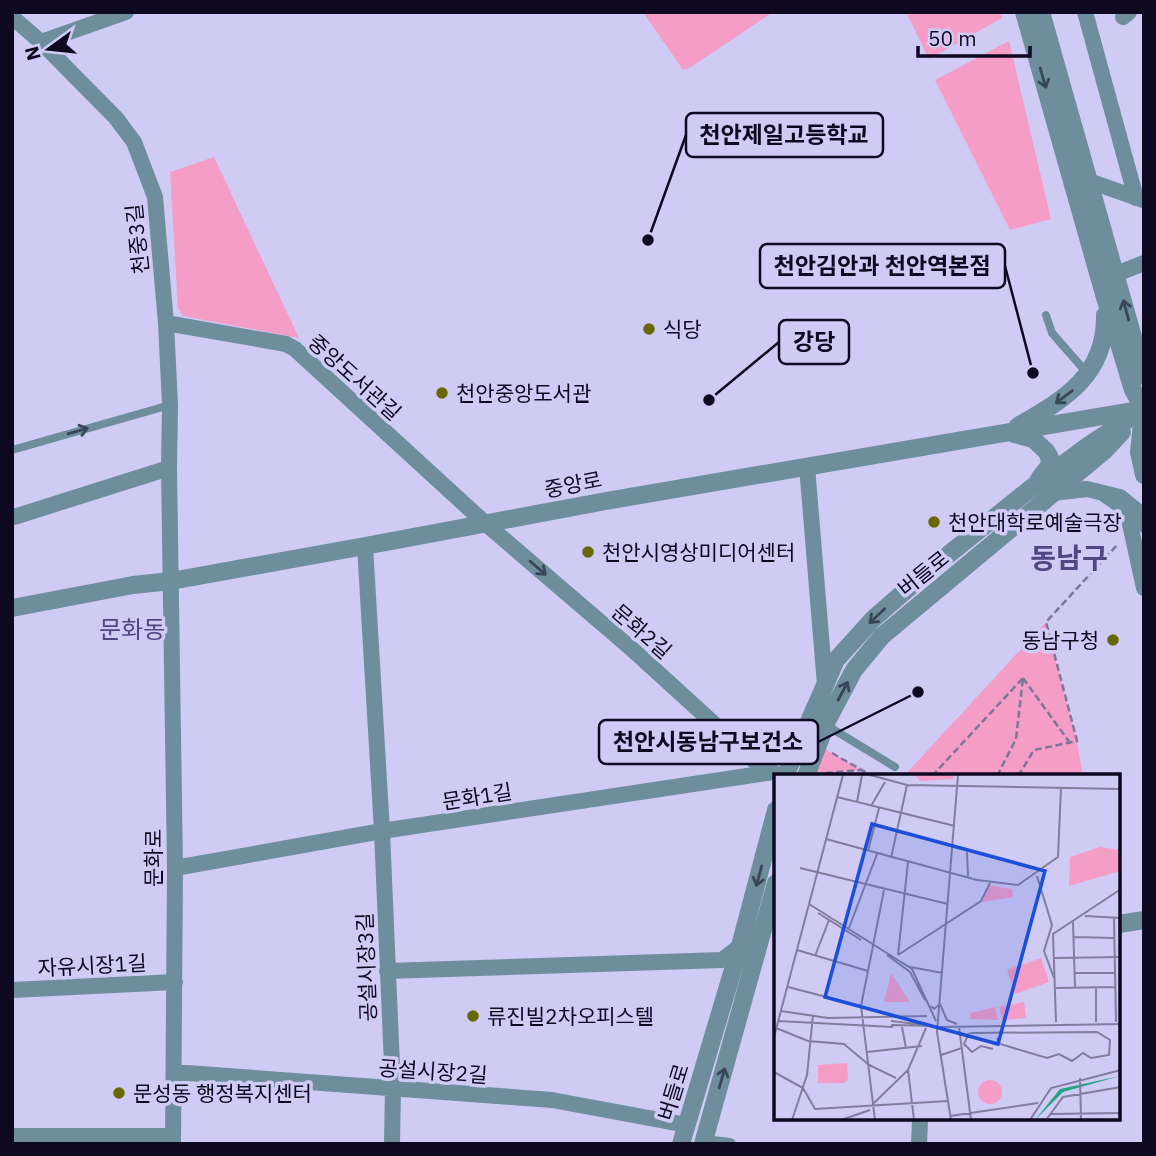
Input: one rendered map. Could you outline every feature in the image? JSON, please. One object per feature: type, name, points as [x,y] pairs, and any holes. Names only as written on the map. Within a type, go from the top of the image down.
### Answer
[{"type":"street","points":[[41,42],[126,12]]},
{"type":"street","points":[[1024,12],[1133,390],[1144,409],[1139,452],[1144,475]]},
{"type":"street","points":[[1041,12],[1144,376]]},
{"type":"street","points":[[1086,12],[1140,199]]},
{"type":"street","name":"천중3길","points":[[12,17],[41,42],[116,118],[134,142],[155,197],[170,405],[171,581]]},
{"type":"street","points":[[1089,181],[1140,199]]},
{"type":"street","points":[[1116,274],[1144,263]]},
{"type":"street","points":[[1007,432],[1049,408],[1073,390],[1095,362],[1105,334],[1104,294]]},
{"type":"street","name":"중앙도서관길","points":[[166,323],[286,344],[295,349],[486,524]]},
{"type":"street","name":"중앙로","points":[[12,608],[133,584],[171,581],[486,524],[606,500],[1144,409]]},
{"type":"street","name":"버들로","points":[[780,773],[836,660],[873,619],[1035,485],[1144,409]]},
{"type":"street","name":"버들로","points":[[807,774],[826,725],[854,670],[882,636],[1104,451],[1144,409]]},
{"type":"street","points":[[1007,432],[1033,439],[1050,458],[1049,466],[1035,485]]},
{"type":"street","name":"버들로","points":[[807,466],[825,685]]},
{"type":"street","points":[[14,517],[169,468]]},
{"type":"street","points":[[1053,493],[1087,489],[1120,497],[1136,510],[1144,588]]},
{"type":"street","name":"문화2길","points":[[486,524],[780,773]]},
{"type":"street","name":"공설시장3길","points":[[365,546],[382,831],[393,1089],[392,1144]]},
{"type":"street","name":"문화로","points":[[12,1136],[173,1140],[175,868],[171,581]]},
{"type":"street","name":"문화1길","points":[[175,868],[382,831],[780,773]]},
{"type":"street","name":"버들로","points":[[681,1144],[740,946],[774,818]]},
{"type":"street","name":"버들로","points":[[704,1142],[769,937],[774,898]]},
{"type":"street","points":[[1121,924],[1144,919]]},
{"type":"street","points":[[387,971],[722,960],[740,946],[769,937]]},
{"type":"street","name":"자유시장1길","points":[[12,990],[175,982]]},
{"type":"street","name":"공설시장2길","points":[[174,1072],[552,1100],[687,1125]]},
{"type":"street","points":[[919,1144],[920,1121]]},
{"type":"street","points":[[704,1142],[730,1144]]},
{"type":"lane","points":[[1046,315],[1052,333],[1087,373]]},
{"type":"lane","points":[[12,450],[170,405]]},
{"type":"lane","points":[[826,725],[895,767]]},
{"type":"path","points":[[1019,774],[1034,750],[1077,741],[1046,622],[1138,527]]},
{"type":"path","points":[[1023,678],[1070,743]]},
{"type":"path","points":[[934,774],[1023,678]]},
{"type":"path","points":[[997,774],[1016,739],[1023,678]]},
{"type":"path","points":[[818,745],[868,774]]},
{"type":"path","points":[[824,774],[860,770]]},
{"type":"shaded area","points":[[643,12],[773,12],[683,70]]},
{"type":"shaded area","points":[[906,12],[1000,12],[1002,18],[929,59]]},
{"type":"shaded area","points":[[1009,41],[1051,219],[1010,230],[935,80]]},
{"type":"shaded area","points":[[214,157],[299,338],[183,316],[178,308],[170,172]]},
{"type":"shaded area","points":[[1046,622],[1077,741],[1083,774],[906,774]]},
{"type":"shaded area","points":[[818,745],[861,770],[817,774],[806,774]]},
{"type":"place","name":"천안제일고등학교","points":[[648,240]]},
{"type":"place","name":"식당","points":[[649,329]]},
{"type":"place","name":"천안김안과 천안역본점","points":[[1033,373]]},
{"type":"place","name":"천안중앙도서관","points":[[442,393]]},
{"type":"place","name":"강당","points":[[709,400]]},
{"type":"place","name":"천안대학로예술극장","points":[[934,522]]},
{"type":"place","name":"천안시영상미디어센터","points":[[588,552]]},
{"type":"place","name":"동남구청","points":[[1113,640]]},
{"type":"place","name":"천안시동남구보건소","points":[[918,692]]},
{"type":"place","name":"류진빌2차오피스텔","points":[[473,1016]]},
{"type":"place","name":"문성동 행정복지센터","points":[[119,1093]]},
{"type":"district","name":"동남구","points":[[1069,557]]},
{"type":"district","name":"문화동","points":[[132,629]]}]
